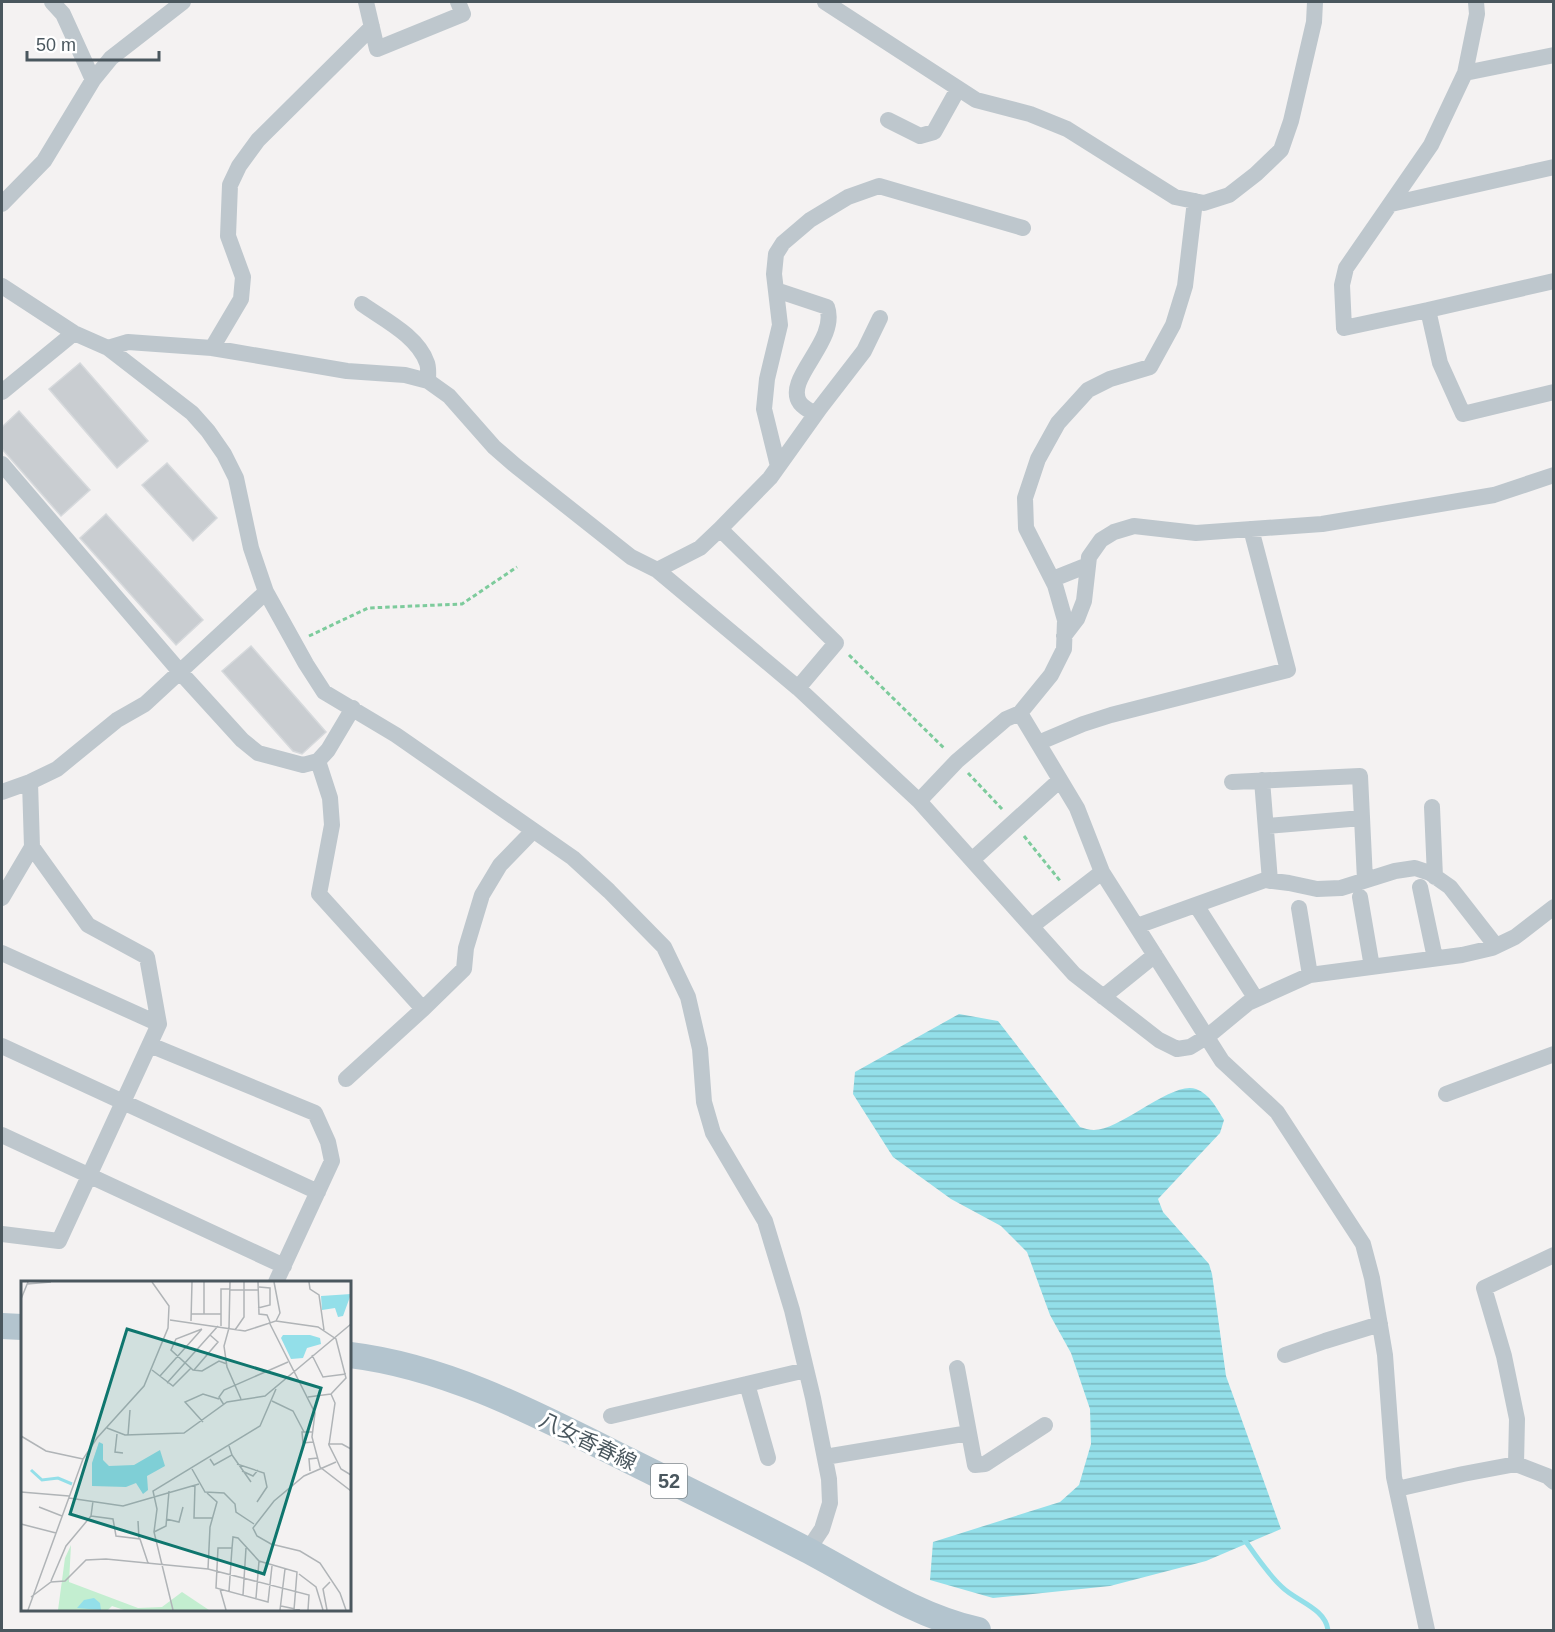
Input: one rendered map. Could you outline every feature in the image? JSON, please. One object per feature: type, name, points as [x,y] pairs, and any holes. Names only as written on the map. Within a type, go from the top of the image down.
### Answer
[{"type":"main road","points":[[2,1326],[21,1327]]},
{"type":"main road","name":"八女香春線","points":[[351,1355],[394,1363],[440,1377],[528,1411],[808,1550],[908,1605],[978,1630]]},
{"type":"street","points":[[52,2],[63,14],[93,80]]},
{"type":"street","points":[[2,204],[44,161],[93,80],[111,58],[183,2]]},
{"type":"street","points":[[366,2],[377,49],[463,14],[458,2]]},
{"type":"street","points":[[825,2],[976,100],[1030,114],[1067,129],[1175,197],[1204,203],[1229,195],[1281,150],[1291,121],[1314,22],[1315,2]]},
{"type":"street","points":[[1476,2],[1477,14],[1465,73],[1431,145],[1346,268],[1342,285],[1344,328],[1554,281]]},
{"type":"street","points":[[212,348],[241,299],[243,277],[228,236],[230,185],[239,165],[258,140],[372,27]]},
{"type":"street","points":[[1465,73],[1554,55]]},
{"type":"street","points":[[888,120],[920,136],[934,132],[958,89]]},
{"type":"street","points":[[1391,204],[1554,166]]},
{"type":"street","points":[[778,466],[764,409],[767,379],[780,325],[774,274],[776,254],[783,243],[819,214],[848,197],[879,186],[1023,228]]},
{"type":"street","points":[[919,801],[957,761],[1006,719],[1020,713],[1051,675],[1064,649],[1065,620],[1053,579],[1026,528],[1025,498],[1038,459],[1058,423],[1088,390],[1110,379],[1150,367],[1173,325],[1185,286],[1195,201]]},
{"type":"street","points":[[2,286],[74,333],[108,348],[192,414],[208,431],[224,454],[236,478],[251,548],[267,592],[324,692],[354,708],[449,771],[573,858],[664,947],[688,997],[699,1049],[704,1102],[713,1134],[765,1221],[792,1310],[807,1370],[825,1457],[830,1503],[822,1529],[808,1550]]},
{"type":"street","points":[[776,290],[826,307],[830,316],[822,344],[802,374],[797,391],[798,401],[815,414]]},
{"type":"street","points":[[362,303],[408,336],[420,350],[427,363],[428,381]]},
{"type":"street","points":[[1428,310],[1440,363],[1463,414],[1554,392]]},
{"type":"street","points":[[657,570],[700,548],[770,478],[815,414],[864,351],[880,318]]},
{"type":"street","points":[[2,392],[74,333]]},
{"type":"street","points":[[108,348],[128,342],[212,348],[347,371],[405,375],[428,381],[449,396],[494,447],[516,466],[631,557],[657,570],[798,688],[919,801],[1074,974],[1159,1040],[1177,1049],[1190,1047],[1208,1036],[1256,999],[1310,975],[1462,955],[1497,946],[1515,937],[1554,908]]},
{"type":"street","points":[[2,464],[181,673],[242,740],[258,753],[303,765],[318,761],[328,750],[354,708]]},
{"type":"street","points":[[1064,636],[1077,619],[1084,601],[1089,557],[1101,540],[1114,532],[1134,526],[1196,534],[1322,524],[1494,495],[1554,475]]},
{"type":"street","points":[[720,530],[836,643],[798,688]]},
{"type":"street","points":[[1038,743],[1083,724],[1112,715],[1288,670],[1251,530]]},
{"type":"street","points":[[1053,579],[1088,565]]},
{"type":"street","points":[[2,792],[57,769],[117,720],[146,704],[267,592]]},
{"type":"street","points":[[1020,713],[1077,808],[1102,872],[1222,1061],[1277,1112],[1363,1244],[1372,1278],[1385,1355],[1394,1477],[1427,1630]]},
{"type":"street","points":[[318,761],[330,798],[332,825],[319,894],[423,1009]]},
{"type":"street","points":[[1232,782],[1360,776],[1365,880]]},
{"type":"street","points":[[972,860],[1060,780]]},
{"type":"street","points":[[1262,780],[1270,881]]},
{"type":"street","points":[[2,898],[32,847],[30,782]]},
{"type":"street","points":[[1432,807],[1435,877]]},
{"type":"street","points":[[1266,826],[1362,818]]},
{"type":"street","points":[[346,1079],[464,969],[466,948],[482,895],[500,865],[533,831]]},
{"type":"street","points":[[2,1234],[59,1240],[159,1024],[147,957],[88,925],[32,847]]},
{"type":"street","points":[[1137,926],[1265,880],[1317,889],[1341,888],[1415,867],[1450,886],[1497,946]]},
{"type":"street","points":[[1032,926],[1102,872]]},
{"type":"street","points":[[1420,887],[1435,958]]},
{"type":"street","points":[[1360,897],[1372,967]]},
{"type":"street","points":[[1196,905],[1256,999]]},
{"type":"street","points":[[1299,908],[1310,975]]},
{"type":"street","points":[[2,953],[159,1024]]},
{"type":"street","points":[[1103,998],[1155,955]]},
{"type":"street","points":[[150,1045],[315,1113],[328,1142],[332,1161],[276,1281]]},
{"type":"street","points":[[2,1046],[318,1192]]},
{"type":"street","points":[[1446,1094],[1554,1054]]},
{"type":"street","points":[[2,1135],[284,1266]]},
{"type":"street","points":[[1516,1464],[1517,1419],[1504,1356],[1484,1288],[1554,1255]]},
{"type":"street","points":[[1285,1355],[1380,1324]]},
{"type":"street","points":[[957,1368],[975,1466],[986,1464],[1045,1425]]},
{"type":"street","points":[[611,1416],[807,1370]]},
{"type":"street","points":[[747,1384],[768,1458]]},
{"type":"street","points":[[825,1457],[969,1433]]},
{"type":"street","points":[[1397,1489],[1516,1464],[1546,1476],[1554,1482]]},
{"type":"path","points":[[294,643],[368,608],[462,604],[517,567]]},
{"type":"water","points":[[959,1014],[998,1021],[1080,1127],[1094,1130],[1105,1128],[1161,1098],[1186,1088],[1201,1091],[1219,1111],[1224,1120],[1220,1133],[1158,1199],[1163,1212],[1209,1264],[1226,1376],[1281,1529],[1206,1561],[1110,1586],[993,1598],[930,1580],[933,1542],[1060,1502],[1079,1485],[1091,1444],[1090,1409],[1071,1353],[1050,1315],[1027,1252],[1001,1226],[951,1199],[893,1157],[853,1094],[855,1072]]},
{"type":"building","points":[[80,363],[148,441],[117,468],[49,389]]},
{"type":"building","points":[[19,411],[90,490],[61,516],[2,449],[2,427]]},
{"type":"building","points":[[167,463],[217,518],[193,541],[142,485]]},
{"type":"building","points":[[106,514],[203,620],[176,645],[80,538]]},
{"type":"building","points":[[251,646],[326,732],[302,754],[293,751],[222,671]]},
{"type":"waterway","points":[[1244,1539],[1277,1582],[1322,1616],[1328,1630]]}]
